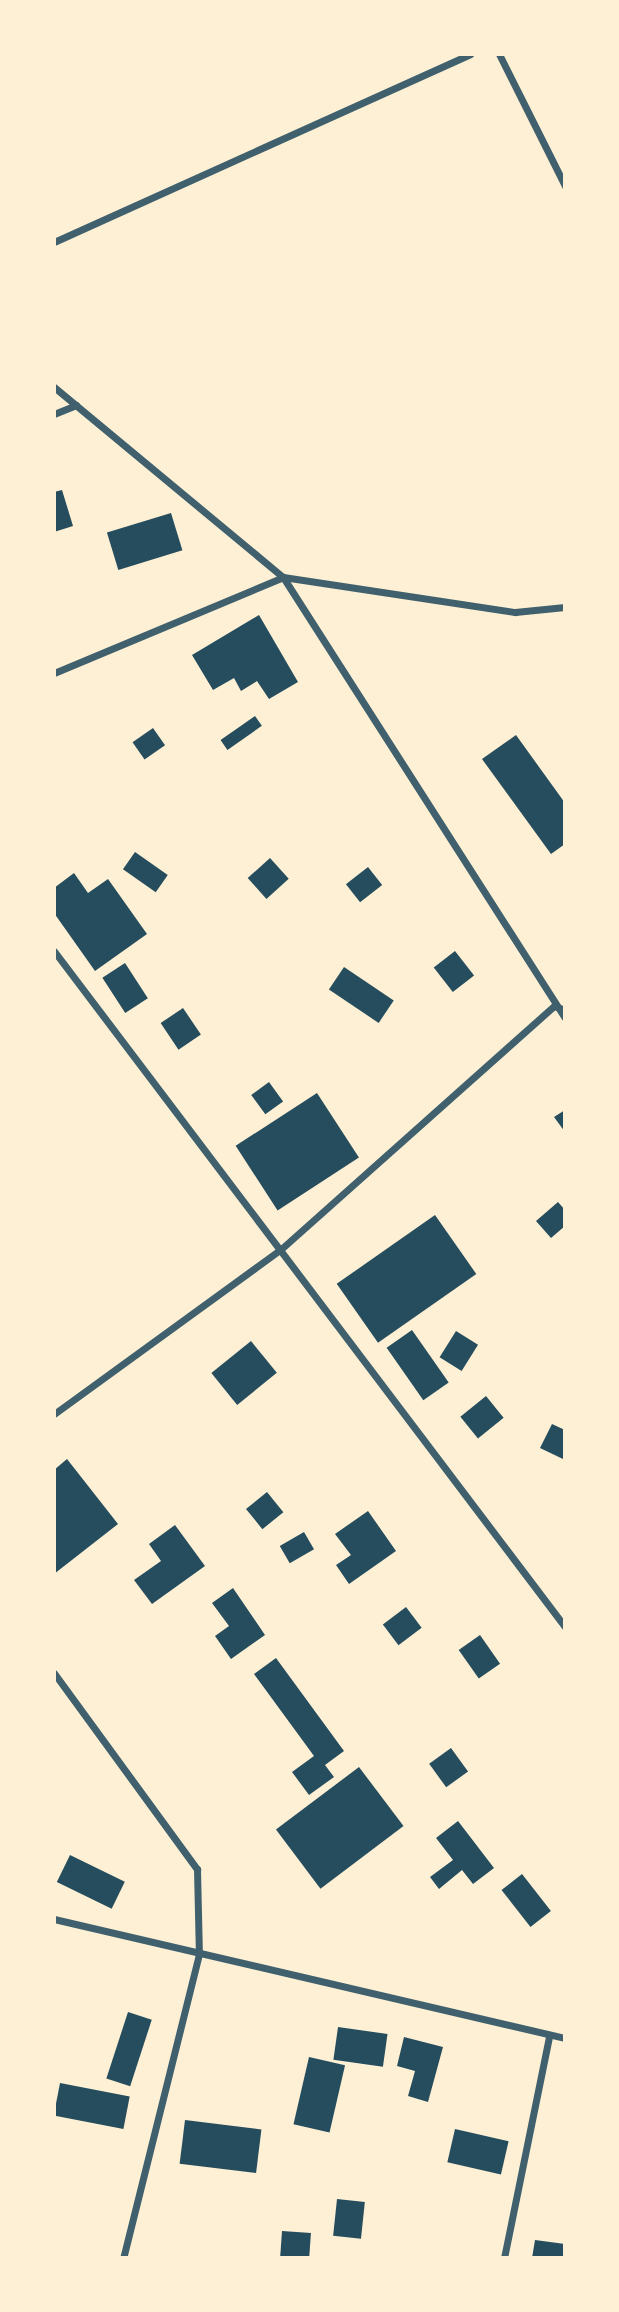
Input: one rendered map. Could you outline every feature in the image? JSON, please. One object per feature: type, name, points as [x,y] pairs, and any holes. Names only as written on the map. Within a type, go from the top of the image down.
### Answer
[{"type":"street","points":[[54,242],[471,54]]},
{"type":"street","points":[[499,54],[565,186]]},
{"type":"street","points":[[54,387],[283,577],[554,1006],[565,1017]]},
{"type":"street","points":[[54,414],[76,405]]},
{"type":"street","points":[[54,673],[283,577],[515,612],[565,607]]},
{"type":"street","points":[[54,951],[565,1627]]},
{"type":"street","points":[[554,1006],[565,1010]]},
{"type":"street","points":[[54,1414],[279,1250],[554,1006]]},
{"type":"street","points":[[54,1673],[197,1868],[200,1954],[123,2258]]},
{"type":"street","points":[[54,1919],[565,2038]]},
{"type":"street","points":[[504,2258],[549,2036]]},
{"type":"building","points":[[62,490],[73,526],[54,532],[54,492]]},
{"type":"building","points":[[171,513],[182,550],[118,570],[107,533]]},
{"type":"building","points":[[259,615],[298,682],[269,699],[257,681],[241,691],[234,678],[213,690],[192,655]]},
{"type":"building","points":[[255,716],[262,726],[227,750],[221,740]]},
{"type":"building","points":[[153,728],[165,745],[145,760],[133,742]]},
{"type":"building","points":[[516,735],[565,803],[565,844],[551,854],[482,759]]},
{"type":"building","points":[[135,852],[168,875],[156,892],[123,869]]},
{"type":"building","points":[[270,858],[289,879],[266,899],[248,878]]},
{"type":"building","points":[[368,867],[382,885],[360,902],[346,884]]},
{"type":"building","points":[[74,873],[88,893],[108,879],[147,934],[95,971],[54,913],[54,888]]},
{"type":"building","points":[[455,951],[474,975],[453,992],[434,968]]},
{"type":"building","points":[[125,963],[148,998],[125,1013],[102,978]]},
{"type":"building","points":[[344,967],[394,1001],[379,1023],[329,989]]},
{"type":"building","points":[[183,1008],[201,1035],[179,1050],[161,1023]]},
{"type":"building","points":[[269,1082],[283,1101],[265,1114],[251,1095]]},
{"type":"building","points":[[317,1093],[359,1158],[278,1210],[236,1146]]},
{"type":"building","points":[[565,1110],[565,1132],[554,1117]]},
{"type":"building","points":[[558,1202],[565,1210],[565,1226],[551,1238],[536,1221]]},
{"type":"building","points":[[435,1215],[476,1274],[378,1343],[337,1284]]},
{"type":"building","points":[[412,1330],[449,1382],[423,1400],[387,1348]]},
{"type":"building","points":[[456,1331],[478,1345],[462,1371],[440,1357]]},
{"type":"building","points":[[251,1341],[277,1373],[237,1405],[211,1373]]},
{"type":"building","points":[[486,1396],[504,1418],[478,1439],[460,1417]]},
{"type":"building","points":[[552,1424],[565,1430],[563,1459],[540,1448]]},
{"type":"building","points":[[67,1459],[118,1524],[54,1574],[54,1470]]},
{"type":"building","points":[[267,1492],[283,1512],[262,1529],[246,1509]]},
{"type":"building","points":[[368,1511],[396,1551],[349,1584],[336,1565],[351,1555],[335,1534]]},
{"type":"building","points":[[175,1525],[205,1566],[152,1604],[134,1580],[161,1561],[149,1544]]},
{"type":"building","points":[[304,1532],[314,1549],[290,1563],[280,1546]]},
{"type":"building","points":[[233,1588],[265,1635],[231,1659],[215,1636],[229,1626],[212,1603]]},
{"type":"building","points":[[406,1607],[422,1628],[398,1645],[383,1624]]},
{"type":"building","points":[[480,1635],[500,1664],[479,1679],[459,1650]]},
{"type":"building","points":[[276,1658],[344,1751],[325,1765],[334,1777],[309,1795],[292,1772],[314,1756],[254,1674]]},
{"type":"building","points":[[451,1748],[468,1771],[446,1787],[429,1764]]},
{"type":"building","points":[[359,1767],[404,1826],[320,1889],[276,1830]]},
{"type":"building","points":[[458,1821],[494,1868],[473,1884],[462,1870],[439,1889],[430,1877],[453,1860],[436,1838]]},
{"type":"building","points":[[70,1855],[125,1882],[112,1909],[57,1882]]},
{"type":"building","points":[[522,1874],[551,1911],[530,1927],[502,1890]]},
{"type":"building","points":[[128,2012],[152,2020],[130,2086],[106,2079]]},
{"type":"building","points":[[338,2027],[388,2034],[383,2067],[333,2060]]},
{"type":"building","points":[[404,2037],[443,2047],[428,2102],[408,2096],[415,2071],[397,2066]]},
{"type":"building","points":[[309,2057],[345,2065],[330,2133],[293,2124]]},
{"type":"building","points":[[60,2083],[130,2097],[123,2129],[54,2115]]},
{"type":"building","points":[[185,2120],[261,2129],[256,2173],[180,2164]]},
{"type":"building","points":[[455,2129],[509,2141],[501,2175],[447,2162]]},
{"type":"building","points":[[337,2199],[365,2202],[361,2239],[333,2236]]},
{"type":"building","points":[[282,2231],[311,2233],[309,2258],[280,2256]]},
{"type":"building","points":[[535,2240],[565,2244],[565,2258],[532,2258]]}]
